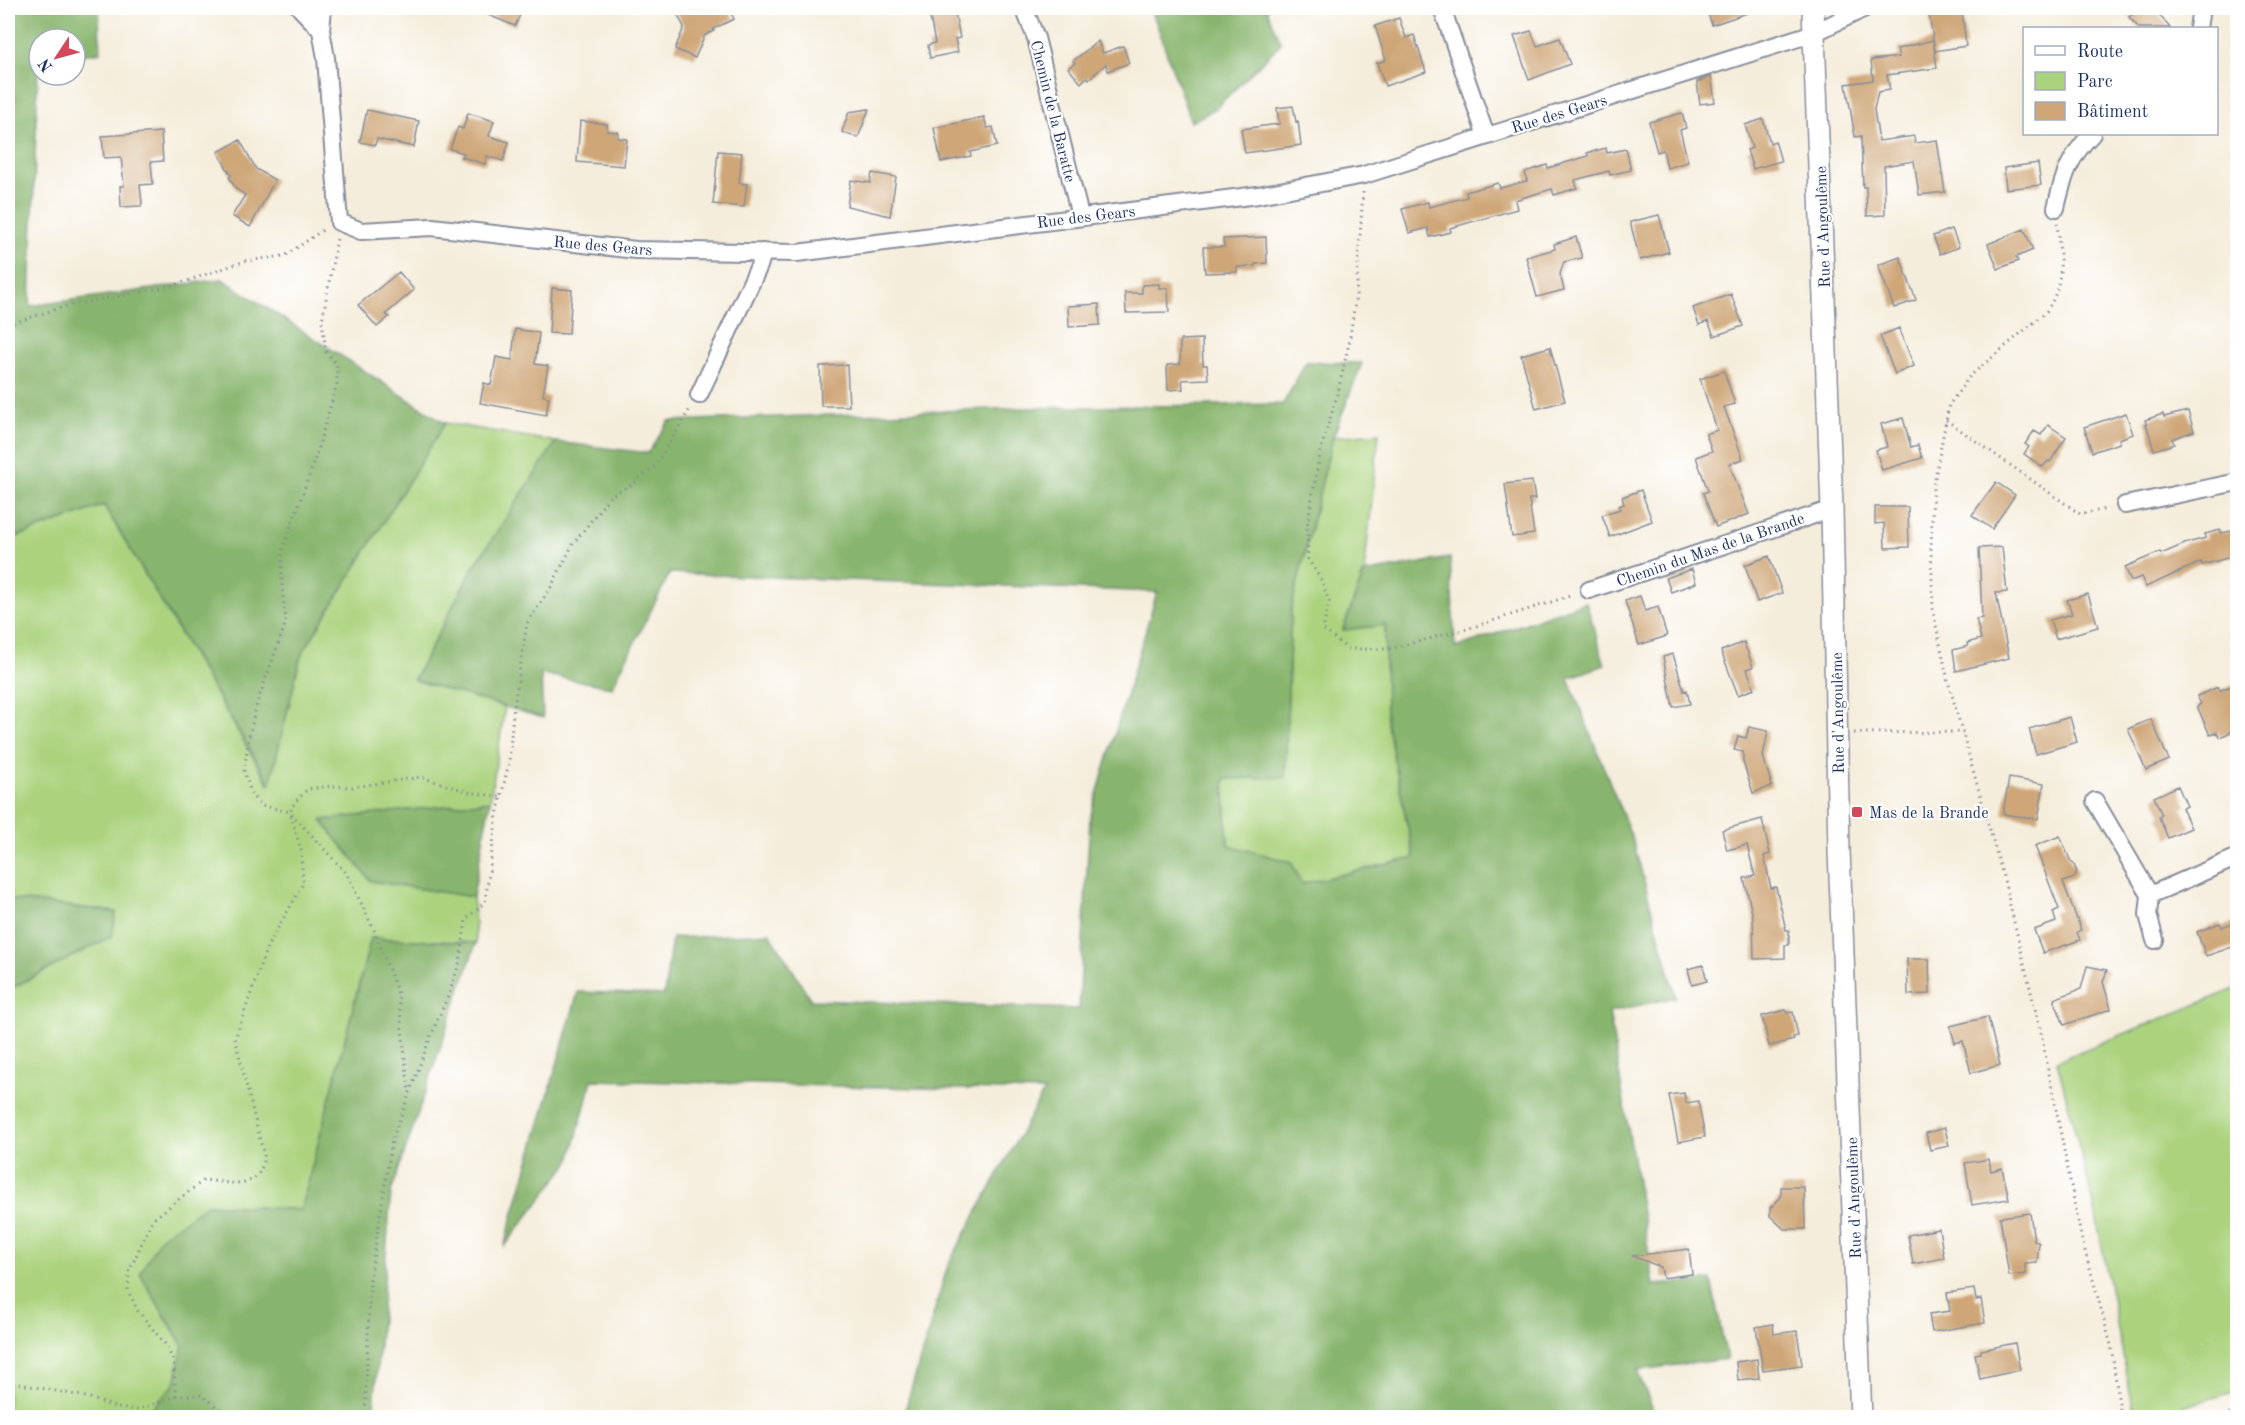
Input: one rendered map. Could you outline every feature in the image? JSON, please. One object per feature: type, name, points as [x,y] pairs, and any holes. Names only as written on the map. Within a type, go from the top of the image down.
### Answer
[{"type":"street","points":[[300,8],[321,30]]},
{"type":"street","points":[[323,8],[321,30],[326,58],[339,222]]},
{"type":"street","name":"Chemin de la Baratte","points":[[1024,8],[1036,38],[1080,216]]},
{"type":"street","points":[[1442,8],[1486,136]]},
{"type":"street","name":"Rue d'Angoulême","points":[[1814,8],[1832,509],[1839,850],[1861,1418]]},
{"type":"street","name":"Rue des Gears","points":[[339,222],[361,231],[432,227],[636,250],[797,253],[1258,195],[1364,175],[1814,33],[1866,8]]},
{"type":"street","points":[[2198,8],[2200,15],[2198,27]]},
{"type":"street","points":[[2056,208],[2062,177],[2078,148],[2091,135]]},
{"type":"street","points":[[699,394],[759,266],[763,252]]},
{"type":"street","points":[[2124,505],[2238,482]]},
{"type":"street","name":"Chemin du Mas de la Brande","points":[[1589,590],[1832,509]]},
{"type":"street","points":[[2095,801],[2150,895],[2148,915],[2155,940]]},
{"type":"street","points":[[2150,895],[2238,857]]},
{"type":"path","points":[[1364,175],[1356,296],[1349,343],[1338,392],[1320,453],[1307,526],[1308,559],[1322,581],[1329,602],[1323,629],[1347,649],[1389,649],[1467,628],[1589,590]]},
{"type":"path","points":[[2056,208],[2060,282],[2055,298],[2046,312],[1970,376],[1949,405],[1933,488],[1931,549],[1933,611],[1948,681],[2004,880],[2041,1033],[2079,1226],[2111,1345],[2121,1418]]},
{"type":"path","points":[[8,325],[62,307],[172,286],[245,261],[285,256],[317,232],[339,222]]},
{"type":"path","points":[[339,222],[322,321],[326,352],[337,365],[337,384],[313,465],[282,551],[282,590],[286,622],[257,703],[244,771],[252,796],[263,806],[290,812],[346,874],[374,930],[398,993],[409,1093]]},
{"type":"path","points":[[365,1418],[370,1280],[392,1140],[450,991],[460,961],[466,919],[485,902],[509,762],[514,702],[527,623],[551,587],[573,544],[611,495],[633,484],[655,466],[699,394]]},
{"type":"path","points":[[1946,420],[2080,514],[2124,505]]},
{"type":"path","points":[[1837,734],[1963,732]]},
{"type":"path","points":[[176,1396],[173,1360],[165,1344],[138,1311],[128,1291],[129,1272],[152,1220],[179,1198],[204,1180],[238,1184],[260,1172],[264,1156],[235,1039],[267,947],[303,884],[301,850],[290,812],[295,802],[308,789],[331,786],[353,787],[421,777],[469,792],[502,797]]},
{"type":"path","points":[[8,1386],[15,1383],[87,1397],[118,1408],[137,1410],[176,1396],[201,1395],[232,1418]]},
{"type":"path","points":[[2217,1418],[2238,1411]]},
{"type":"green space","points":[[8,8],[99,8],[100,52],[87,54],[87,27],[27,27],[27,87],[37,87],[30,306],[222,279],[445,423],[301,655],[270,784],[104,505],[8,540]]},
{"type":"green space","points":[[1151,8],[1268,8],[1281,43],[1215,109],[1191,122]]},
{"type":"green space","points":[[1306,362],[1362,363],[1333,437],[1291,609],[1285,777],[1224,779],[1228,845],[1291,862],[1302,884],[1414,858],[1386,719],[1385,625],[1343,630],[1364,573],[1450,558],[1455,648],[1586,602],[1605,665],[1568,678],[1632,838],[1676,997],[1609,1012],[1654,1285],[1711,1280],[1727,1359],[1637,1370],[1656,1417],[903,1417],[948,1265],[1044,1091],[592,1080],[570,1161],[504,1247],[578,992],[664,995],[672,938],[770,933],[811,1000],[1079,1009],[1090,818],[1157,592],[670,573],[612,687],[541,674],[543,718],[414,680],[472,570],[556,442],[648,453],[669,421],[1019,408],[1283,404]]},
{"type":"green space","points":[[445,423],[556,442],[472,570],[414,679],[505,707],[490,801],[322,820],[372,881],[473,897],[476,943],[371,938],[301,1210],[208,1204],[140,1274],[183,1346],[175,1384],[143,1417],[8,1417],[8,990],[112,936],[116,912],[8,899],[8,540],[104,505],[269,784],[301,655]]},
{"type":"green space","points":[[1379,433],[1364,573],[1343,629],[1385,625],[1386,719],[1414,858],[1301,884],[1291,862],[1228,845],[1224,779],[1285,777],[1291,609],[1333,437]]},
{"type":"green space","points":[[490,801],[473,897],[371,881],[321,820]]},
{"type":"green space","points":[[8,899],[116,912],[112,936],[8,990]]},
{"type":"green space","points":[[371,938],[476,943],[391,1192],[374,1407],[447,1417],[143,1417],[175,1384],[183,1346],[140,1274],[160,1238],[208,1204],[301,1210]]},
{"type":"green space","points":[[2237,988],[2237,1391],[2148,1417],[2135,1417],[2094,1205],[2057,1061]]},
{"type":"building","points":[[471,8],[523,8],[515,26]]},
{"type":"building","points":[[674,8],[728,8],[734,19],[705,35],[695,58],[675,49],[684,27]]},
{"type":"building","points":[[931,8],[954,8],[960,38],[955,39],[958,52],[930,58],[928,45],[935,43],[929,12]]},
{"type":"building","points":[[1706,8],[1756,8],[1756,10],[1712,25]]},
{"type":"building","points":[[2141,8],[2154,8],[2169,27],[2138,27],[2129,17]]},
{"type":"building","points":[[1962,9],[1966,46],[1935,51],[1929,14]]},
{"type":"building","points":[[1399,18],[1406,38],[1414,35],[1426,72],[1385,86],[1377,63],[1386,60],[1375,26]]},
{"type":"building","points":[[1531,31],[1537,46],[1560,38],[1570,64],[1529,80],[1514,36]]},
{"type":"building","points":[[1933,40],[1937,68],[1887,75],[1890,90],[1878,92],[1874,109],[1879,141],[1914,136],[1915,143],[1937,140],[1945,192],[1919,195],[1914,161],[1884,166],[1885,215],[1867,216],[1866,187],[1863,187],[1861,136],[1855,137],[1846,84],[1873,80],[1871,60],[1899,57],[1897,49]]},
{"type":"building","points":[[1098,41],[1103,53],[1123,46],[1129,63],[1108,71],[1106,64],[1081,83],[1068,68],[1075,63],[1073,61]]},
{"type":"building","points":[[1711,76],[1715,102],[1700,104],[1697,82]]},
{"type":"building","points":[[1293,106],[1296,122],[1298,121],[1301,145],[1245,153],[1241,129],[1279,124],[1277,108]]},
{"type":"building","points":[[869,109],[858,138],[842,132],[849,112]]},
{"type":"building","points":[[367,110],[419,121],[414,147],[377,139],[375,145],[360,142]]},
{"type":"building","points":[[468,113],[494,121],[489,136],[509,142],[503,161],[487,156],[485,164],[462,157],[464,153],[450,149],[458,127],[463,129]]},
{"type":"building","points":[[1682,113],[1686,128],[1680,130],[1688,162],[1667,168],[1663,150],[1657,152],[1649,122]]},
{"type":"building","points":[[984,117],[987,128],[993,127],[997,146],[970,152],[971,156],[941,162],[934,128]]},
{"type":"building","points":[[1763,119],[1770,143],[1775,141],[1781,161],[1753,169],[1747,150],[1752,148],[1745,125]]},
{"type":"building","points":[[580,121],[607,124],[607,131],[618,132],[618,138],[627,139],[624,166],[577,162]]},
{"type":"building","points":[[161,132],[163,161],[151,162],[153,184],[140,185],[141,206],[121,207],[120,186],[124,186],[121,157],[104,158],[102,136]]},
{"type":"building","points":[[240,140],[256,169],[275,180],[250,227],[232,216],[245,195],[236,189],[218,152]]},
{"type":"building","points":[[1606,148],[1607,153],[1626,149],[1631,170],[1610,175],[1609,171],[1575,180],[1577,188],[1554,195],[1552,189],[1515,200],[1517,209],[1450,228],[1451,232],[1430,237],[1428,228],[1409,233],[1402,209],[1428,202],[1429,207],[1467,197],[1466,192],[1498,183],[1500,188],[1527,181],[1525,172],[1547,165],[1548,168]]},
{"type":"building","points":[[718,151],[742,153],[739,183],[747,184],[744,207],[713,204]]},
{"type":"building","points":[[2038,163],[2041,185],[2006,189],[2004,168]]},
{"type":"building","points":[[872,173],[896,177],[890,216],[847,206],[851,180],[870,183]]},
{"type":"building","points":[[1659,215],[1669,252],[1640,260],[1630,222]]},
{"type":"building","points":[[1952,229],[1959,247],[1940,254],[1933,236]]},
{"type":"building","points":[[2024,229],[2033,250],[2016,257],[2018,261],[1998,269],[1988,244]]},
{"type":"building","points":[[1266,237],[1267,263],[1237,267],[1237,272],[1205,273],[1203,247],[1224,247],[1223,239]]},
{"type":"building","points":[[1576,237],[1582,258],[1564,262],[1560,274],[1564,290],[1537,297],[1526,257],[1555,249],[1554,244]]},
{"type":"building","points":[[1900,257],[1916,300],[1894,308],[1878,265]]},
{"type":"building","points":[[399,272],[414,290],[386,314],[389,317],[377,327],[358,305]]},
{"type":"building","points":[[1159,284],[1159,288],[1168,288],[1169,312],[1126,313],[1125,293],[1142,293],[1142,285]]},
{"type":"building","points":[[552,288],[572,290],[569,334],[549,333]]},
{"type":"building","points":[[1731,294],[1743,326],[1714,336],[1708,321],[1699,325],[1693,308]]},
{"type":"building","points":[[1099,304],[1100,325],[1069,327],[1068,306]]},
{"type":"building","points":[[1899,328],[1914,366],[1895,374],[1880,336]]},
{"type":"building","points":[[515,329],[539,333],[535,364],[548,366],[543,396],[549,397],[546,415],[480,403],[484,383],[491,385],[496,357],[512,360]]},
{"type":"building","points":[[1202,339],[1203,365],[1207,365],[1208,379],[1182,380],[1183,389],[1168,390],[1167,365],[1180,364],[1180,340]]},
{"type":"building","points":[[1550,347],[1565,401],[1536,409],[1521,355]]},
{"type":"building","points":[[847,365],[849,406],[821,406],[820,366]]},
{"type":"building","points":[[1724,371],[1735,404],[1724,407],[1743,459],[1729,464],[1749,514],[1716,527],[1703,493],[1708,491],[1696,457],[1712,451],[1706,434],[1717,430],[1700,379]]},
{"type":"building","points":[[2188,411],[2194,431],[2172,439],[2174,444],[2154,450],[2145,420],[2163,414],[2164,417]]},
{"type":"building","points":[[2126,413],[2133,434],[2119,439],[2120,443],[2092,452],[2084,427]]},
{"type":"building","points":[[1903,418],[1911,447],[1918,445],[1922,458],[1882,470],[1876,450],[1887,447],[1881,424]]},
{"type":"building","points":[[2048,425],[2066,437],[2050,462],[2048,461],[2043,467],[2024,454],[2029,447],[2025,444],[2034,431],[2041,435]]},
{"type":"building","points":[[1532,481],[1535,499],[1529,499],[1534,534],[1512,537],[1505,484]]},
{"type":"building","points":[[1996,482],[2015,495],[1992,529],[1972,515]]},
{"type":"building","points":[[1641,490],[1652,521],[1610,537],[1602,515],[1620,509],[1619,506],[1624,504],[1622,497]]},
{"type":"building","points":[[1875,507],[1908,507],[1909,547],[1885,548],[1884,523],[1875,524]]},
{"type":"building","points":[[2220,530],[2222,533],[2232,531],[2238,555],[2202,565],[2201,562],[2146,587],[2141,577],[2131,581],[2125,567],[2160,552],[2161,554],[2206,538],[2205,534]]},
{"type":"building","points":[[2002,547],[2007,592],[1996,593],[2009,658],[1956,671],[1953,650],[1981,639],[1976,619],[1982,618],[1979,548]]},
{"type":"building","points":[[1769,556],[1782,593],[1757,602],[1745,565]]},
{"type":"building","points":[[1692,569],[1696,583],[1671,592],[1666,578]]},
{"type":"building","points":[[2088,594],[2098,627],[2056,639],[2050,620],[2072,614],[2067,600]]},
{"type":"building","points":[[1640,596],[1645,611],[1658,607],[1667,636],[1639,645],[1625,601]]},
{"type":"building","points":[[1744,642],[1753,667],[1747,669],[1754,689],[1738,695],[1721,651]]},
{"type":"building","points":[[1673,654],[1690,704],[1673,707],[1663,657]]},
{"type":"building","points":[[2238,683],[2238,729],[2220,737],[2217,732],[2210,735],[2197,706],[2201,704],[2197,696],[2218,687],[2219,691]]},
{"type":"building","points":[[2070,717],[2077,742],[2036,754],[2029,729]]},
{"type":"building","points":[[2151,719],[2169,760],[2146,770],[2128,729]]},
{"type":"building","points":[[1749,727],[1768,731],[1763,756],[1772,786],[1753,793],[1743,762],[1743,752],[1734,750],[1738,736],[1746,738]]},
{"type":"building","points":[[2009,778],[2044,784],[2038,819],[2003,814]]},
{"type":"building","points":[[2178,786],[2187,806],[2182,808],[2191,828],[2168,838],[2154,797]]},
{"type":"building","points":[[1762,819],[1770,854],[1764,856],[1771,888],[1776,887],[1786,930],[1789,930],[1789,945],[1785,945],[1785,958],[1754,959],[1753,917],[1744,878],[1755,876],[1747,845],[1727,850],[1722,830]]},
{"type":"building","points":[[2060,836],[2077,872],[2074,878],[2063,882],[2081,930],[2077,932],[2080,940],[2043,953],[2034,930],[2056,922],[2053,912],[2059,909],[2035,846]]},
{"type":"building","points":[[2238,921],[2238,945],[2206,956],[2197,932],[2220,923],[2222,927]]},
{"type":"building","points":[[1907,959],[1929,959],[1930,994],[1908,995]]},
{"type":"building","points":[[1703,965],[1707,981],[1692,985],[1688,969]]},
{"type":"building","points":[[2087,966],[2107,970],[2103,982],[2111,1009],[2064,1025],[2054,999],[2081,989]]},
{"type":"building","points":[[1786,1010],[1787,1013],[1793,1012],[1798,1036],[1793,1037],[1794,1040],[1769,1046],[1762,1016]]},
{"type":"building","points":[[1988,1017],[2000,1065],[1971,1073],[1963,1041],[1955,1043],[1950,1026]]},
{"type":"building","points":[[1684,1093],[1686,1103],[1698,1101],[1705,1137],[1678,1142],[1669,1095]]},
{"type":"building","points":[[1945,1128],[1949,1146],[1930,1150],[1926,1133]]},
{"type":"building","points":[[1989,1159],[1991,1171],[2002,1168],[2009,1199],[1972,1205],[1965,1163]]},
{"type":"building","points":[[1781,1187],[1804,1187],[1805,1229],[1784,1229],[1770,1216],[1770,1208],[1781,1197]]},
{"type":"building","points":[[2030,1213],[2034,1240],[2039,1243],[2037,1263],[2025,1264],[2026,1274],[2009,1276],[2000,1217]]},
{"type":"building","points":[[1939,1229],[1944,1258],[1913,1264],[1908,1235]]},
{"type":"building","points":[[1689,1249],[1692,1274],[1663,1278],[1661,1267],[1632,1256]]},
{"type":"building","points":[[1974,1289],[1976,1300],[1981,1299],[1985,1323],[1932,1332],[1929,1314],[1950,1311],[1947,1293]]},
{"type":"building","points":[[1773,1324],[1774,1334],[1797,1331],[1802,1365],[1763,1370],[1756,1327]]},
{"type":"building","points":[[2015,1343],[2020,1370],[1980,1379],[1975,1354],[1981,1353],[1981,1350]]},
{"type":"building","points":[[1757,1359],[1759,1378],[1738,1380],[1736,1362]]},
{"type":"place","name":"Mas de la Brande","points":[[1857,812]]}]
